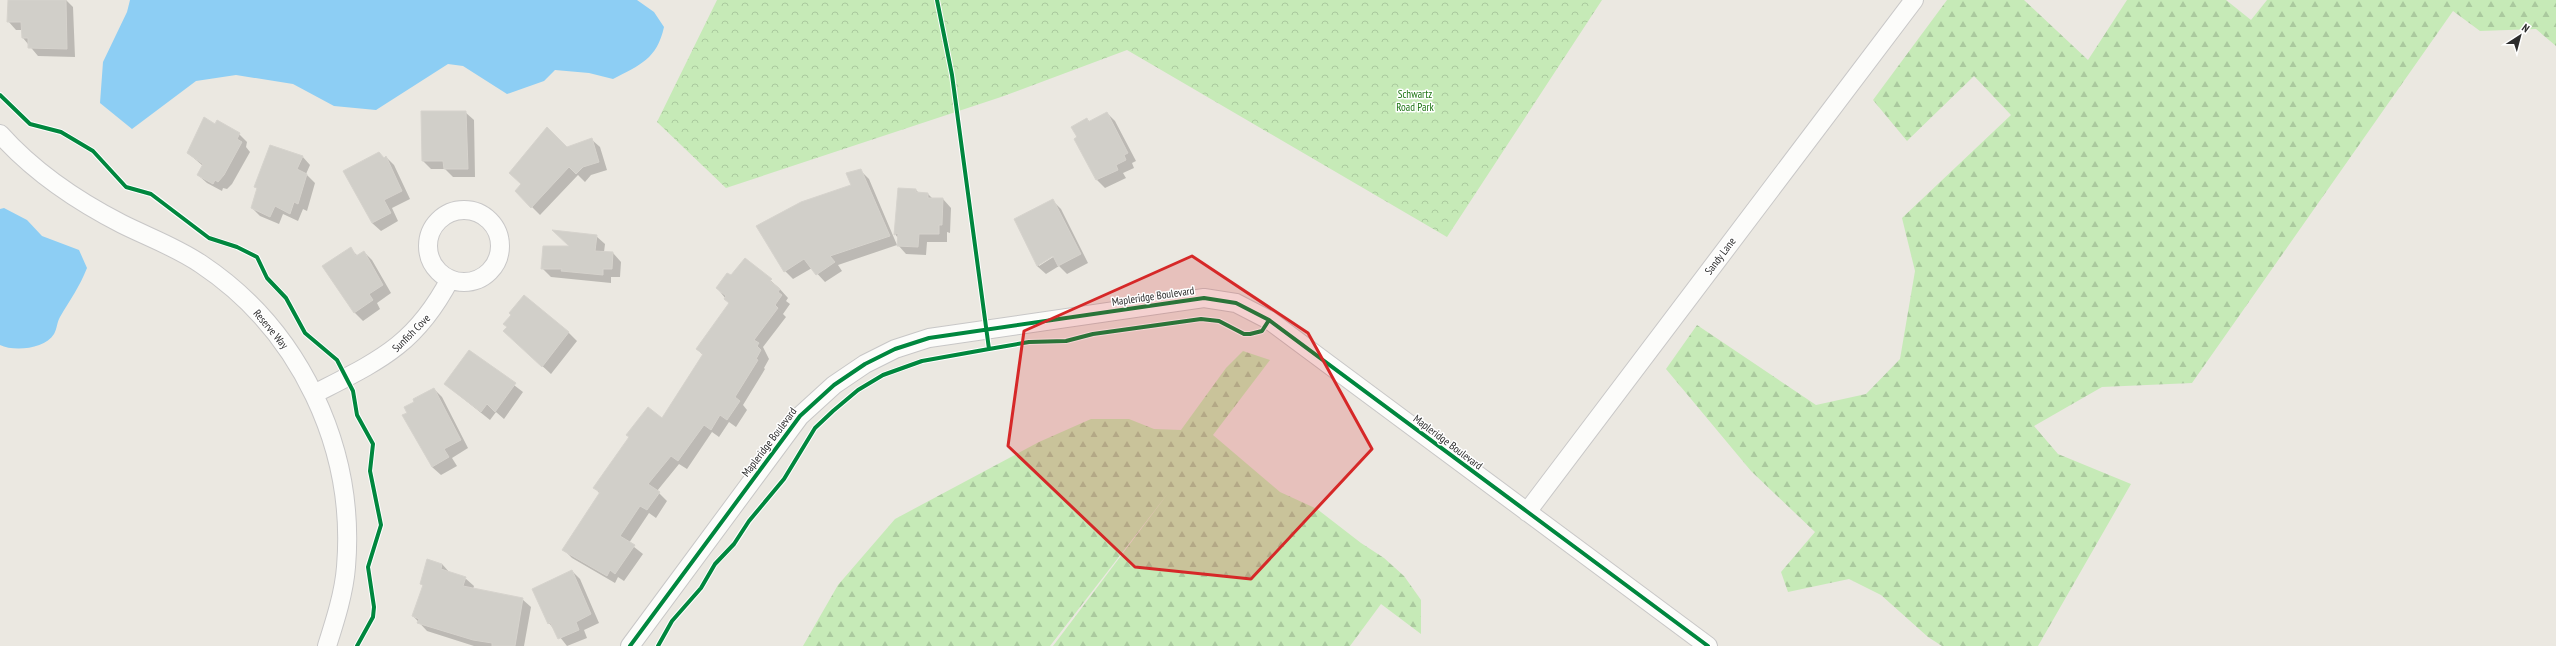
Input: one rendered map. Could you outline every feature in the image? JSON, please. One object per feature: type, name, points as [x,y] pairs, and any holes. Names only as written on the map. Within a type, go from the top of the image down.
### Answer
[{"type":"street","name":"Sandy Lane","points":[[1527,512],[1914,0]]},
{"type":"street","name":"Reserve Way","points":[[0,134],[32,164],[72,195],[123,224],[176,249],[224,281],[260,314],[284,342],[314,394],[329,429],[339,464],[346,514],[346,568],[327,646]]},
{"type":"street","points":[[472,210],[484,215],[493,223],[499,233],[501,246],[496,263],[484,276],[474,281],[462,282],[450,279],[440,273],[432,263],[428,252],[428,240],[432,228],[439,219],[449,212],[472,210]]},
{"type":"street","name":"Sunfish Cove","points":[[314,394],[383,358],[401,345],[427,318],[450,279]]},
{"type":"street","name":"Mapleridge Boulevard","points":[[630,646],[784,436],[810,405],[848,375],[895,349],[929,338],[1204,298],[1236,303],[1269,320],[1708,646]]},
{"type":"highlighted area","points":[[1192,256],[1308,333],[1372,449],[1251,579],[1135,567],[1008,446],[1024,331]]},
{"type":"green space","name":"Schwartz Road Park","points":[[717,0],[1602,0],[1447,237],[1127,50],[1001,97],[726,188],[657,122]]},
{"type":"green space","points":[[1947,0],[2024,0],[2088,60],[2127,0],[2226,0],[2251,20],[2267,0],[2556,0],[2556,46],[2536,29],[2480,31],[2453,11],[2192,383],[2102,387],[2034,426],[2058,454],[2131,484],[2038,646],[1942,646],[1928,637],[1881,595],[1849,579],[1788,592],[1781,572],[1815,532],[1751,471],[1666,369],[1697,325],[1816,405],[1866,394],[1900,359],[1915,271],[1902,218],[2011,115],[1974,76],[1907,141],[1873,100]]},
{"type":"green space","points":[[1243,351],[1270,360],[1213,435],[1280,492],[1317,509],[1361,543],[1384,558],[1404,576],[1421,600],[1421,634],[1381,604],[1350,646],[1053,646],[1169,492],[1050,646],[803,646],[838,585],[895,519],[1039,442],[1091,419],[1129,419],[1154,429],[1181,430],[1226,368]]},
{"type":"water","points":[[130,0],[637,0],[654,12],[664,27],[657,47],[652,54],[639,65],[613,79],[589,73],[555,70],[544,81],[507,94],[463,66],[448,64],[376,110],[334,106],[293,84],[236,75],[196,81],[132,129],[100,103],[103,62],[127,12]]},
{"type":"water","points":[[4,208],[27,220],[42,236],[79,250],[87,268],[78,287],[59,319],[54,334],[44,343],[29,348],[21,349],[0,345],[0,209]]},
{"type":"building","points":[[8,0],[66,0],[67,49],[28,48],[28,38],[22,38],[21,22],[7,22]]},
{"type":"building","points":[[421,111],[466,111],[468,169],[444,169],[443,161],[422,161]]},
{"type":"building","points":[[1107,112],[1128,153],[1124,155],[1126,160],[1116,165],[1118,170],[1096,180],[1074,139],[1077,137],[1071,127],[1087,118],[1088,122]]},
{"type":"building","points":[[204,117],[215,124],[217,120],[240,133],[237,139],[242,142],[224,175],[218,182],[215,180],[213,184],[197,175],[203,164],[187,153]]},
{"type":"building","points":[[547,127],[567,147],[592,138],[599,162],[583,167],[576,174],[569,167],[531,208],[515,191],[521,184],[509,173]]},
{"type":"building","points":[[270,145],[303,156],[297,169],[307,174],[298,204],[294,202],[290,214],[275,206],[270,217],[251,208],[257,188],[254,187]]},
{"type":"building","points":[[379,152],[384,158],[386,156],[402,191],[384,200],[391,213],[372,223],[343,171]]},
{"type":"building","points":[[861,169],[890,236],[830,256],[835,262],[816,275],[804,259],[784,272],[756,226],[801,202],[851,185],[846,173]]},
{"type":"building","points":[[898,188],[916,189],[916,192],[928,193],[928,198],[943,198],[942,225],[939,225],[939,234],[919,234],[918,247],[897,246],[898,233],[894,235]]},
{"type":"building","points":[[1053,199],[1081,254],[1058,266],[1053,256],[1037,266],[1014,219]]},
{"type":"building","points":[[552,230],[597,235],[595,251],[613,252],[612,269],[603,269],[603,275],[561,271],[562,269],[541,269],[543,246],[569,246]]},
{"type":"building","points":[[351,247],[356,256],[364,251],[383,285],[369,294],[373,300],[354,313],[322,266]]},
{"type":"building","points":[[745,258],[772,279],[770,281],[780,289],[778,292],[782,295],[775,305],[778,308],[754,340],[759,343],[757,346],[761,350],[756,359],[758,360],[735,397],[740,401],[727,420],[720,415],[711,430],[704,425],[678,461],[671,456],[648,484],[660,492],[647,510],[640,506],[620,536],[635,545],[615,574],[610,570],[607,576],[562,550],[600,492],[593,488],[629,437],[626,435],[648,407],[662,418],[703,354],[696,349],[729,303],[724,299],[726,296],[716,288],[727,273],[731,275]]},
{"type":"building","points":[[524,295],[569,332],[542,367],[503,331],[507,327],[503,324],[511,315],[509,313]]},
{"type":"building","points":[[469,350],[516,383],[495,412],[487,404],[481,412],[444,384]]},
{"type":"building","points":[[434,388],[461,440],[444,449],[449,457],[432,467],[402,415],[407,413],[404,407],[414,402],[413,399]]},
{"type":"building","points":[[427,559],[442,564],[441,569],[466,577],[463,586],[523,598],[515,646],[492,646],[492,643],[473,640],[417,623],[419,619],[412,616],[423,585],[420,584]]},
{"type":"building","points":[[572,570],[591,614],[576,622],[579,630],[558,639],[550,622],[548,624],[532,589]]},
{"type":"cycle path","points":[[937,0],[952,75],[989,349],[1029,342],[1066,341],[1093,334],[1201,319],[1219,321],[1244,334],[1250,334],[1262,331],[1269,320]]},
{"type":"cycle path","points":[[0,95],[30,124],[61,132],[93,151],[126,187],[151,194],[209,238],[237,247],[257,257],[267,278],[286,298],[305,333],[337,360],[353,391],[357,415],[373,444],[370,471],[381,525],[368,567],[374,607],[373,617],[357,646]]},
{"type":"cycle path","points":[[630,646],[800,416],[834,385],[865,364],[895,349],[929,338],[1204,298],[1236,303],[1269,320],[1708,646]]},
{"type":"cycle path","points":[[658,646],[672,621],[701,588],[715,564],[734,544],[749,521],[784,479],[815,428],[833,411],[858,390],[883,375],[922,361],[989,349]]}]
